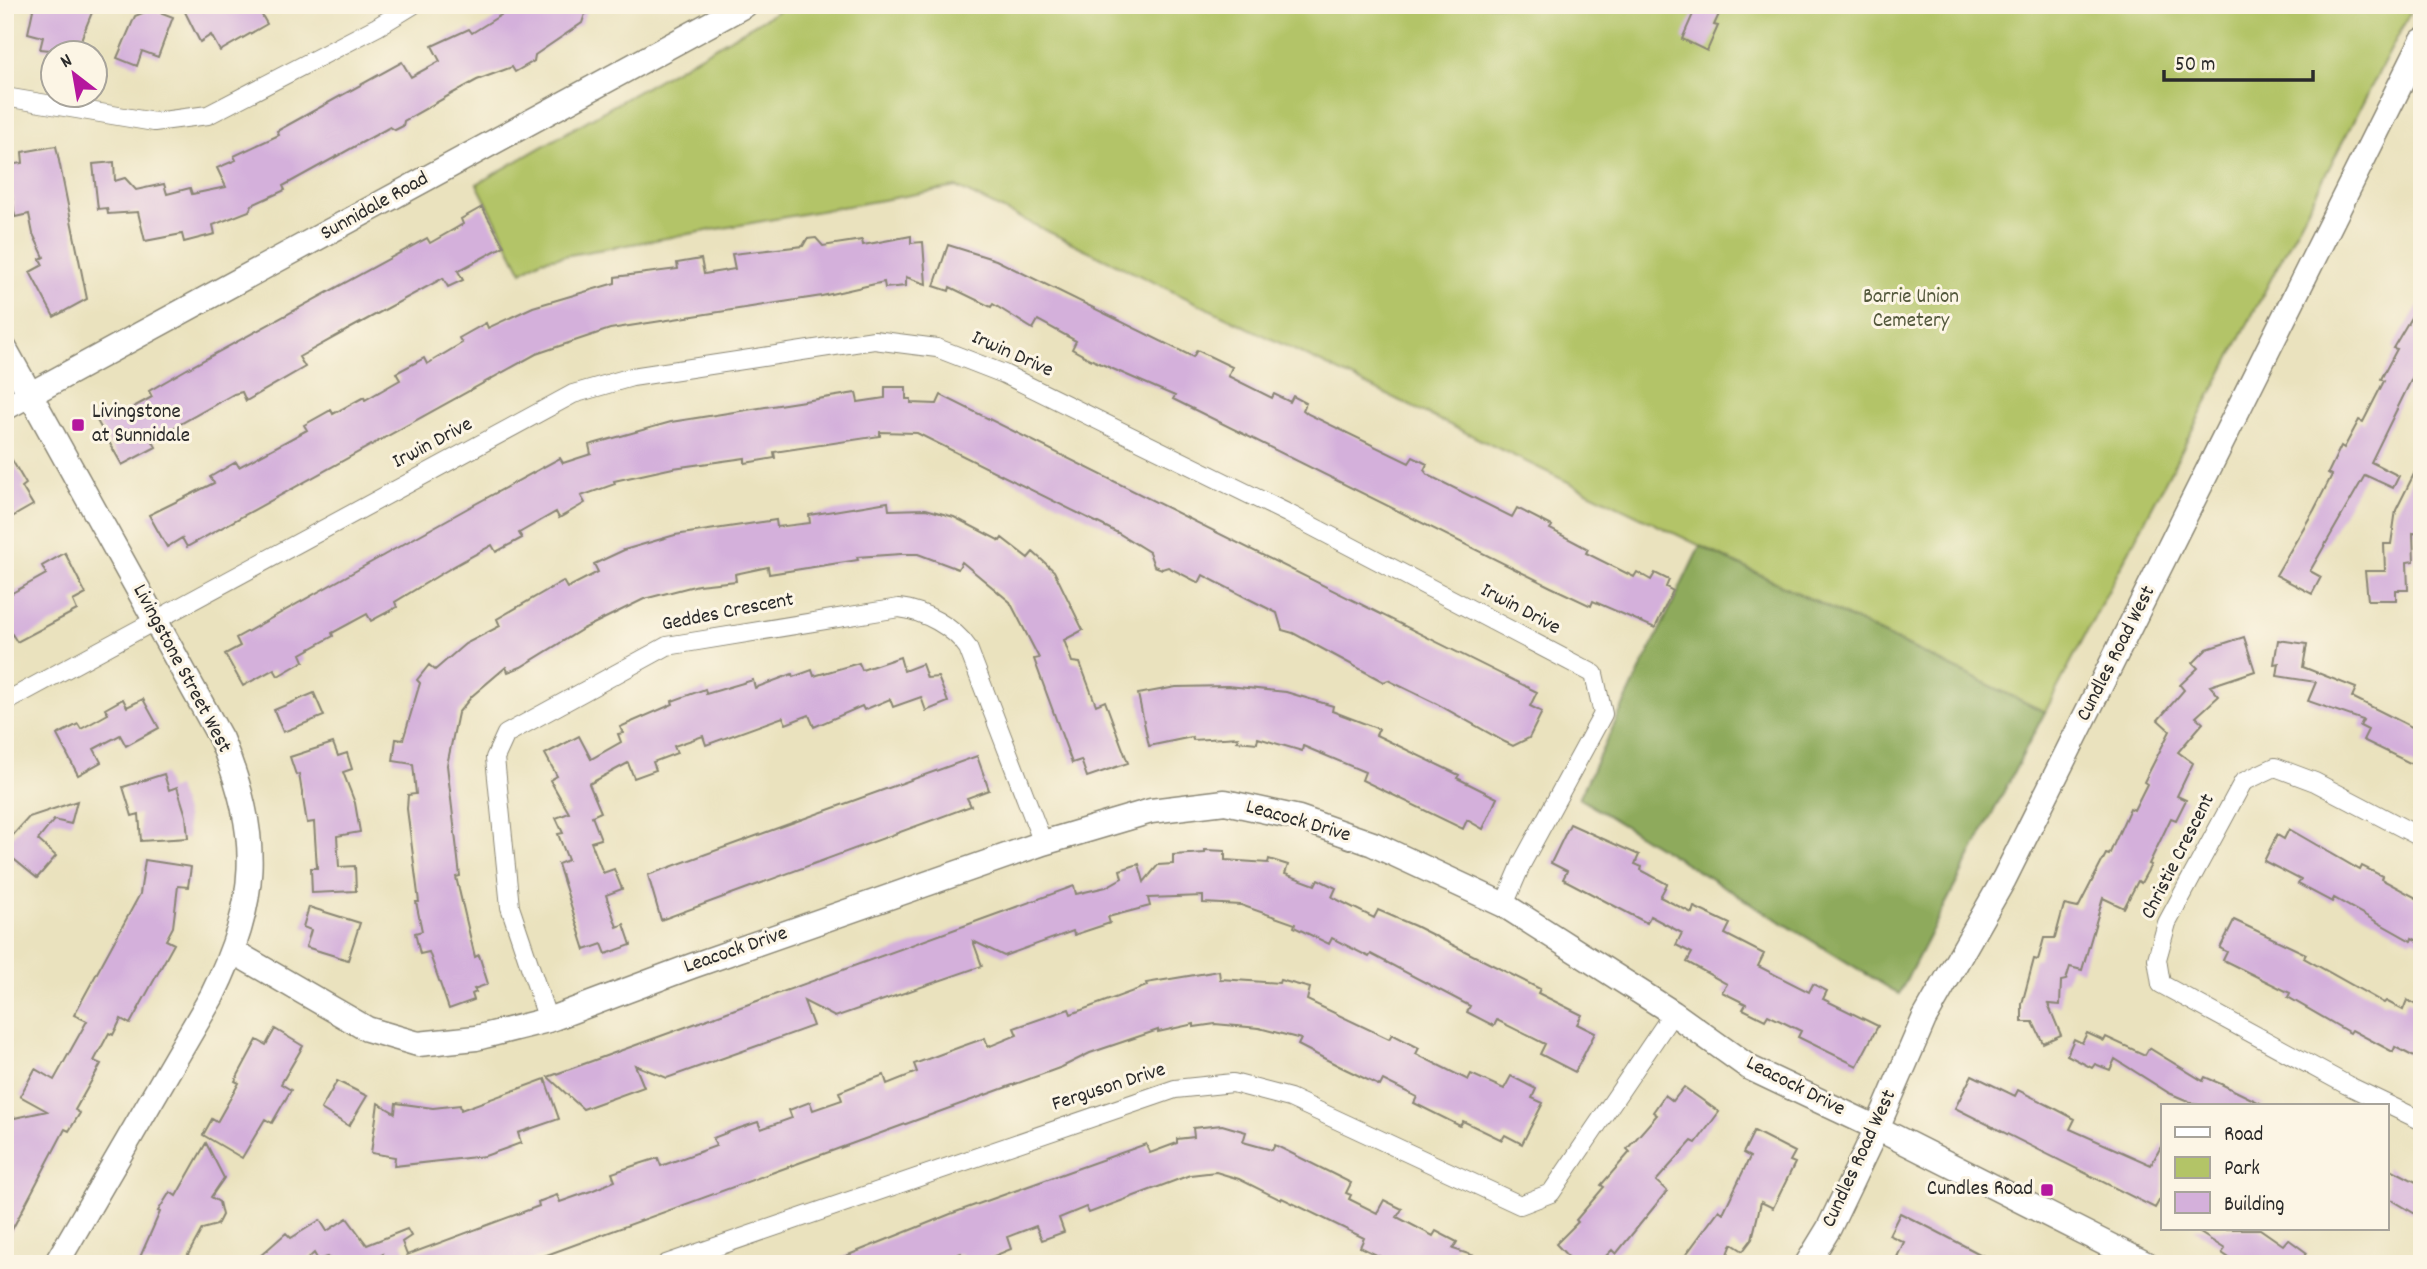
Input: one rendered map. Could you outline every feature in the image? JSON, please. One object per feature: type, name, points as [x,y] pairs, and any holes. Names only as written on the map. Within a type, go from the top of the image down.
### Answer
[{"type":"street","points":[[5,97],[154,122],[208,115],[377,27],[413,5]]},
{"type":"street","name":"Sunnidale Road","points":[[5,408],[745,5]]},
{"type":"street","name":"Cundles Road West","points":[[1807,1264],[1829,1228],[1877,1128],[1924,1019],[2004,879],[2422,41]]},
{"type":"street","name":"Irwin Drive","points":[[5,702],[573,394],[632,377],[874,340],[937,348],[1004,374],[1287,513],[1594,674],[1603,714],[1522,863],[1504,905]]},
{"type":"street","name":"Livingstone Street West","points":[[5,349],[221,739],[243,799],[251,848],[250,879],[234,952],[212,996],[56,1264]]},
{"type":"street","name":"Geddes Crescent","points":[[548,1020],[510,907],[495,758],[506,734],[667,646],[885,610],[913,610],[959,634],[968,648],[1043,843]]},
{"type":"street","name":"Christie Crescent","points":[[2386,1104],[2347,1086],[2161,984],[2157,959],[2167,923],[2243,782],[2275,767],[2315,782],[2422,838]]},
{"type":"street","name":"Leacock Drive","points":[[234,952],[368,1029],[418,1044],[476,1038],[548,1020],[1043,843],[1151,811],[1225,802],[1299,818],[1373,844],[1504,905],[1673,1013],[1750,1068],[1877,1128],[2146,1264]]},
{"type":"street","name":"Ferguson Drive","points":[[666,1264],[1175,1089],[1233,1083],[1290,1098],[1520,1205],[1551,1194],[1673,1013]]},
{"type":"street","name":"Christie Crescent","points":[[2388,1105],[2422,1121]]},
{"type":"green space","name":"Barrie Union Cemetery","points":[[788,5],[2414,5],[2045,712],[956,187],[541,260],[522,272],[477,184]]},
{"type":"green space","points":[[1700,546],[2045,712],[1899,994],[1579,798]]},
{"type":"building","points":[[34,5],[95,5],[82,38],[43,38],[28,33]]},
{"type":"building","points":[[198,5],[256,5],[267,24],[220,51],[211,35],[200,42],[185,12]]},
{"type":"building","points":[[517,5],[588,5],[582,23],[535,55],[534,61],[515,72],[512,67],[477,80],[404,121],[403,126],[395,130],[390,127],[283,186],[285,190],[252,205],[249,211],[213,225],[215,234],[184,242],[182,234],[145,241],[138,212],[108,214],[107,208],[98,209],[93,164],[114,162],[115,181],[125,178],[136,190],[164,184],[167,194],[190,188],[192,194],[226,187],[217,168],[236,160],[234,156],[279,135],[277,131],[402,62],[411,77],[440,61],[432,46],[469,29],[472,33]]},
{"type":"building","points":[[1697,5],[1716,5],[1714,10],[1720,12],[1714,25],[1718,26],[1707,51],[1682,39]]},
{"type":"building","points":[[152,9],[173,17],[158,57],[142,51],[137,66],[117,58],[135,16]]},
{"type":"building","points":[[56,146],[87,299],[54,317],[30,272],[43,265],[40,259],[44,257],[33,234],[29,214],[15,217],[7,165],[23,163],[22,152]]},
{"type":"building","points":[[482,207],[504,246],[458,271],[463,280],[448,287],[443,278],[299,357],[305,367],[246,401],[242,392],[234,394],[152,440],[156,447],[122,465],[96,419],[114,409],[117,416],[152,397],[149,391],[187,369],[427,238],[430,243],[463,224],[461,219]]},
{"type":"building","points":[[911,236],[911,243],[923,242],[926,284],[906,277],[906,286],[885,288],[884,282],[822,296],[610,329],[536,354],[187,547],[182,538],[167,547],[149,515],[214,483],[210,477],[236,462],[239,467],[307,430],[304,425],[331,410],[333,414],[364,397],[365,400],[400,380],[396,373],[424,358],[427,364],[462,343],[459,338],[486,323],[488,328],[533,307],[615,283],[615,277],[678,269],[677,263],[701,259],[704,274],[735,269],[732,254],[803,246],[807,239],[816,238],[823,246],[862,240],[863,245]]},
{"type":"building","points":[[948,245],[996,260],[1193,357],[1197,350],[1232,367],[1228,376],[1272,398],[1274,394],[1290,402],[1293,396],[1306,403],[1303,410],[1308,414],[1409,463],[1413,457],[1427,464],[1424,470],[1428,475],[1512,517],[1517,508],[1588,549],[1586,553],[1634,577],[1637,572],[1651,580],[1655,573],[1669,580],[1666,587],[1673,591],[1655,628],[1593,601],[1591,606],[1551,587],[1173,399],[1175,396],[1090,359],[1072,349],[1076,341],[1038,320],[1033,329],[993,304],[991,307],[950,287],[949,291],[934,286]]},
{"type":"building","points":[[2422,299],[2422,358],[2371,462],[2399,476],[2393,488],[2365,475],[2310,571],[2321,577],[2312,594],[2276,575],[2332,475],[2328,473],[2341,446],[2344,448],[2359,420],[2363,422],[2397,349],[2393,348]]},
{"type":"building","points":[[885,387],[906,387],[906,399],[911,399],[911,403],[937,404],[941,395],[1537,692],[1530,706],[1542,712],[1529,738],[1513,746],[1437,704],[1388,680],[1384,682],[1293,633],[1282,630],[1277,613],[1203,575],[1199,583],[1168,567],[1162,569],[1154,566],[1149,552],[1118,533],[917,433],[880,432],[880,436],[774,452],[775,458],[745,463],[745,458],[673,468],[614,481],[615,484],[581,496],[585,503],[559,518],[556,512],[519,533],[522,538],[496,552],[492,545],[454,566],[395,602],[397,607],[371,621],[367,614],[332,633],[333,636],[301,654],[304,661],[278,676],[274,669],[243,686],[225,654],[240,646],[236,638],[468,508],[560,458],[563,463],[591,454],[589,445],[671,422],[856,393],[858,402],[885,398]]},
{"type":"building","points":[[5,448],[26,484],[22,487],[33,505],[5,521]]},
{"type":"building","points":[[2422,458],[2422,522],[2420,534],[2413,533],[2414,561],[2407,562],[2408,590],[2396,590],[2396,600],[2368,600],[2365,571],[2385,571],[2384,544],[2391,544],[2396,510]]},
{"type":"building","points":[[888,502],[889,510],[926,509],[954,517],[1000,541],[1002,538],[1028,558],[1033,552],[1054,571],[1083,630],[1064,640],[1072,662],[1080,663],[1096,705],[1105,701],[1128,763],[1087,777],[1081,760],[1072,763],[1034,659],[1039,658],[1010,602],[962,562],[958,569],[918,554],[901,554],[857,557],[858,560],[769,574],[768,567],[735,574],[736,581],[698,585],[644,599],[583,629],[521,667],[508,672],[506,667],[472,696],[458,713],[447,765],[460,876],[456,877],[475,957],[479,955],[488,984],[474,989],[474,1000],[449,1009],[429,952],[420,954],[415,933],[422,931],[416,902],[419,902],[407,809],[408,795],[416,794],[413,764],[393,761],[396,739],[403,740],[420,683],[417,680],[429,665],[435,670],[465,644],[500,626],[497,619],[563,581],[567,588],[598,572],[594,564],[624,550],[675,535],[776,520],[777,527],[810,523],[809,515]]},
{"type":"building","points":[[65,553],[86,594],[73,601],[77,610],[17,642],[12,634],[5,638],[5,597],[46,574],[42,566]]},
{"type":"building","points":[[2244,637],[2255,671],[2210,686],[2219,696],[2196,717],[2203,723],[2178,752],[2193,763],[2177,796],[2186,800],[2176,820],[2171,818],[2149,864],[2151,865],[2141,883],[2138,881],[2124,908],[2103,898],[2082,970],[2070,967],[2066,980],[2061,981],[2060,1005],[2048,1004],[2061,1035],[2043,1043],[2033,1022],[2022,1022],[2022,1004],[2034,959],[2038,960],[2044,938],[2055,938],[2064,905],[2078,908],[2106,854],[2109,855],[2130,808],[2134,810],[2147,784],[2144,782],[2170,731],[2158,720],[2184,690],[2180,685],[2198,668],[2193,663],[2207,649]]},
{"type":"building","points":[[2278,640],[2307,644],[2303,667],[2356,688],[2352,697],[2422,732],[2422,769],[2363,740],[2368,730],[2360,726],[2363,720],[2308,701],[2316,682],[2277,676],[2279,663],[2274,664]]},
{"type":"building","points":[[900,657],[904,671],[922,664],[927,678],[938,677],[948,702],[926,711],[921,697],[893,707],[890,699],[864,710],[862,706],[814,727],[809,715],[786,724],[783,717],[706,745],[703,736],[674,746],[677,753],[653,762],[656,770],[634,778],[628,763],[589,784],[601,812],[592,816],[601,839],[591,842],[603,873],[614,869],[622,889],[606,895],[617,927],[624,924],[631,945],[606,954],[602,944],[585,950],[558,864],[568,860],[558,834],[563,833],[556,818],[569,813],[550,780],[557,776],[545,754],[579,736],[591,759],[621,742],[618,734],[623,733],[620,727],[673,704],[672,701],[705,689],[706,694],[753,680],[755,688],[792,674],[793,677],[812,670],[814,676],[859,663],[862,670]]},
{"type":"building","points":[[1228,686],[1286,692],[1333,706],[1332,711],[1379,729],[1376,735],[1459,775],[1457,778],[1497,798],[1483,829],[1467,820],[1463,829],[1362,780],[1365,772],[1303,746],[1302,751],[1258,738],[1257,743],[1237,741],[1238,737],[1193,740],[1192,737],[1149,746],[1138,694],[1176,687]]},
{"type":"building","points":[[314,693],[324,716],[283,732],[274,710]]},
{"type":"building","points":[[123,699],[127,707],[143,699],[159,728],[126,746],[120,735],[94,749],[101,762],[78,775],[57,735],[78,724],[81,729],[108,714],[105,709]]},
{"type":"building","points":[[333,743],[338,756],[347,753],[352,769],[343,772],[355,803],[360,832],[337,836],[339,867],[355,866],[356,891],[312,893],[311,868],[317,868],[314,822],[307,823],[299,774],[296,775],[290,757]]},
{"type":"building","points":[[977,756],[989,790],[967,798],[971,806],[661,920],[648,875]]},
{"type":"building","points":[[164,774],[169,790],[177,787],[186,816],[188,838],[141,841],[139,814],[132,816],[123,787]]},
{"type":"building","points":[[77,801],[71,824],[54,820],[38,840],[56,856],[37,878],[5,852],[5,844],[29,817]]},
{"type":"building","points":[[1570,824],[1639,855],[1635,864],[1667,884],[1660,897],[1692,913],[1694,907],[1730,924],[1725,934],[1764,954],[1758,966],[1809,992],[1813,984],[1827,991],[1823,999],[1878,1026],[1857,1066],[1798,1037],[1801,1031],[1768,1015],[1765,1020],[1743,1009],[1746,1004],[1722,992],[1727,984],[1687,962],[1692,953],[1676,945],[1682,933],[1650,916],[1647,923],[1563,879],[1567,871],[1551,863]]},
{"type":"building","points":[[2289,829],[2360,870],[2362,866],[2382,876],[2381,879],[2422,901],[2422,943],[2412,938],[2411,941],[2334,898],[2332,902],[2298,884],[2301,880],[2264,861],[2277,835],[2284,839]]},
{"type":"building","points":[[1205,850],[1225,851],[1225,860],[1268,863],[1269,859],[1288,865],[1285,874],[1315,885],[1318,879],[1336,888],[1332,897],[1374,918],[1378,910],[1540,989],[1538,993],[1582,1015],[1577,1024],[1595,1033],[1575,1072],[1540,1054],[1545,1044],[1497,1020],[1494,1026],[1467,1012],[1470,1006],[1371,954],[1369,957],[1332,938],[1329,944],[1294,927],[1295,924],[1241,905],[1203,903],[1203,896],[1148,898],[1150,906],[1108,917],[1110,923],[1074,935],[1073,931],[1004,956],[973,941],[982,966],[835,1017],[804,1001],[813,1026],[667,1078],[635,1065],[644,1087],[583,1109],[548,1077],[1074,886],[1076,894],[1106,887],[1122,878],[1120,870],[1139,864],[1144,882],[1158,865],[1173,864],[1173,855],[1205,853]]},
{"type":"building","points":[[145,860],[191,867],[188,887],[178,886],[173,927],[166,940],[174,944],[130,1024],[121,1019],[113,1035],[109,1033],[94,1061],[101,1064],[75,1110],[80,1113],[69,1131],[65,1129],[5,1243],[5,1127],[10,1119],[47,1111],[20,1096],[35,1069],[54,1080],[87,1021],[74,1015],[140,894]]},
{"type":"building","points":[[309,907],[360,923],[348,960],[306,947],[311,930],[303,927]]},
{"type":"building","points":[[2234,920],[2306,954],[2304,958],[2384,1003],[2386,1001],[2403,1010],[2407,1000],[2422,1008],[2422,1061],[2395,1047],[2393,1052],[2352,1030],[2350,1033],[2288,997],[2290,993],[2223,960],[2227,952],[2220,948]]},
{"type":"building","points":[[1219,971],[1220,979],[1279,983],[1280,980],[1310,988],[1307,1000],[1389,1039],[1392,1034],[1419,1048],[1416,1054],[1468,1080],[1471,1074],[1504,1089],[1511,1076],[1536,1089],[1532,1098],[1543,1103],[1522,1144],[1505,1135],[1502,1140],[1463,1121],[1460,1126],[1414,1103],[1417,1097],[1383,1080],[1380,1086],[1341,1067],[1298,1045],[1301,1039],[1259,1028],[1215,1024],[1194,1027],[1194,1024],[1158,1030],[1090,1053],[1062,1067],[522,1264],[386,1264],[383,1254],[367,1264],[332,1264],[328,1257],[318,1260],[314,1253],[302,1264],[251,1264],[286,1233],[291,1238],[320,1220],[327,1231],[347,1218],[367,1245],[407,1229],[411,1236],[402,1242],[407,1255],[539,1206],[538,1202],[557,1195],[560,1202],[591,1191],[615,1181],[612,1173],[658,1158],[661,1166],[716,1146],[713,1138],[734,1130],[758,1122],[761,1129],[792,1118],[789,1110],[810,1102],[813,1110],[842,1100],[839,1092],[864,1082],[884,1075],[887,1084],[917,1072],[914,1064],[985,1038],[988,1047],[1017,1035],[1014,1028],[1069,1009],[1071,1014],[1147,986],[1146,983]]},
{"type":"building","points":[[275,1029],[303,1046],[281,1084],[291,1090],[272,1123],[265,1119],[242,1158],[203,1135],[212,1119],[217,1122],[239,1083],[235,1081],[257,1040],[266,1045]]},
{"type":"building","points":[[2087,1033],[2104,1041],[2106,1037],[2145,1055],[2149,1048],[2203,1081],[2205,1077],[2262,1104],[2195,1104],[2169,1093],[2115,1059],[2110,1070],[2095,1064],[2092,1068],[2067,1055],[2074,1039],[2082,1043]]},
{"type":"building","points":[[1972,1075],[2015,1096],[2018,1090],[2054,1108],[2075,1119],[2070,1129],[2151,1165],[2161,1147],[2161,1198],[2155,1208],[1955,1108]]},
{"type":"building","points":[[545,1079],[559,1119],[518,1133],[521,1143],[485,1156],[394,1166],[395,1157],[371,1153],[378,1103],[395,1113],[396,1103],[433,1108],[460,1105],[461,1110]]},
{"type":"building","points":[[337,1081],[367,1096],[349,1126],[321,1109]]},
{"type":"building","points":[[1684,1087],[1719,1112],[1696,1143],[1692,1141],[1656,1181],[1667,1191],[1616,1254],[1612,1250],[1598,1264],[1575,1264],[1556,1244],[1578,1222],[1576,1220],[1604,1187],[1601,1185],[1630,1152],[1627,1149],[1657,1115],[1653,1112],[1665,1095],[1673,1101]]},
{"type":"building","points":[[1222,1125],[1246,1132],[1243,1142],[1272,1150],[1275,1145],[1351,1183],[1346,1193],[1351,1195],[1349,1199],[1377,1213],[1384,1200],[1402,1209],[1397,1217],[1433,1236],[1436,1231],[1457,1242],[1453,1249],[1487,1260],[1487,1264],[1395,1264],[1360,1247],[1364,1238],[1282,1198],[1281,1200],[1239,1179],[1216,1172],[1190,1175],[1089,1213],[1086,1207],[1059,1218],[1064,1232],[1042,1240],[1036,1226],[1007,1237],[1011,1249],[975,1264],[965,1264],[961,1253],[931,1264],[826,1264],[953,1213],[1146,1144],[1150,1153],[1177,1143],[1177,1139],[1194,1137],[1193,1128]]},
{"type":"building","points":[[1754,1131],[1795,1152],[1790,1161],[1795,1163],[1773,1208],[1761,1202],[1752,1239],[1743,1251],[1732,1244],[1724,1264],[1679,1264],[1719,1210],[1723,1213],[1750,1157],[1743,1153]]},
{"type":"building","points":[[206,1143],[224,1178],[211,1197],[219,1202],[222,1215],[217,1225],[202,1229],[183,1264],[137,1264],[160,1212],[158,1211],[170,1192],[176,1196]]},
{"type":"building","points":[[2388,1168],[2422,1185],[2422,1218],[2388,1198]]},
{"type":"building","points":[[1900,1213],[1999,1264],[1910,1264],[1897,1257],[1904,1242],[1889,1235]]},
{"type":"building","points":[[2196,1230],[2261,1230],[2283,1245],[2288,1239],[2307,1253],[2300,1264],[2238,1264],[2222,1253],[2225,1249]]},
{"type":"place","name":"Livingstone at Sunnidale","points":[[78,425]]},
{"type":"place","name":"Cundles Road","points":[[2047,1190]]}]
